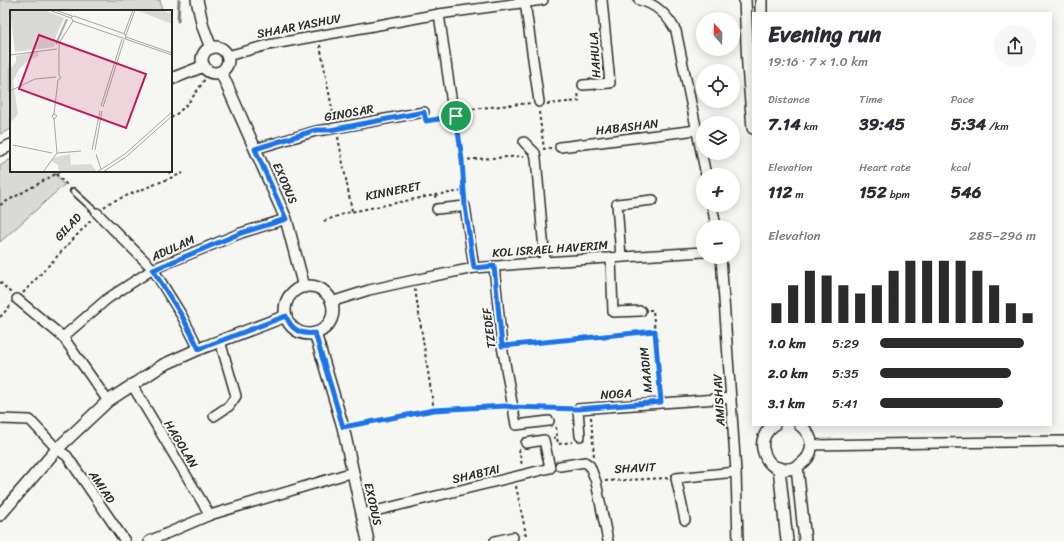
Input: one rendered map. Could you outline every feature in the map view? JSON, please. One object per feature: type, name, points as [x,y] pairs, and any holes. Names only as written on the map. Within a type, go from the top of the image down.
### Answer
[{"type":"street","points":[[197,0],[203,27],[211,48]]},
{"type":"street","name":"SHAAR YASHUV","points":[[227,56],[268,45],[439,14],[543,0]]},
{"type":"street","name":"HAHULA","points":[[583,85],[610,83],[602,0]]},
{"type":"street","points":[[639,0],[645,1],[660,9],[676,31],[696,125]]},
{"type":"street","points":[[745,0],[752,116]]},
{"type":"street","points":[[761,0],[761,12]]},
{"type":"street","points":[[525,2],[539,104]]},
{"type":"street","points":[[439,14],[455,114]]},
{"type":"street","points":[[172,79],[211,70],[224,70],[228,63],[227,56],[225,52],[219,48],[211,48],[204,54],[202,62],[211,70]]},
{"type":"street","name":"EXODUS","points":[[211,70],[255,149],[286,219],[304,287]]},
{"type":"street","name":"GINOSAR","points":[[255,149],[316,130],[336,128],[424,112]]},
{"type":"street","name":"HABASHAN","points":[[560,147],[696,130]]},
{"type":"street","points":[[524,142],[535,153],[536,158],[545,262]]},
{"type":"street","points":[[0,150],[10,145]]},
{"type":"street","points":[[621,257],[617,204],[653,200]]},
{"type":"street","points":[[437,209],[465,206],[474,268]]},
{"type":"street","points":[[97,213],[153,270],[182,316],[199,349]]},
{"type":"street","name":"ADULAM","points":[[63,337],[107,299],[153,270],[241,233],[286,219]]},
{"type":"street","name":"KOL ISRAEL HAVERIM","points":[[331,302],[369,290],[474,268],[696,252]]},
{"type":"street","points":[[611,258],[613,312],[640,311]]},
{"type":"street","name":"AMISHAV","points":[[722,264],[736,472],[738,541]]},
{"type":"street","name":"TZEDEF","points":[[494,266],[502,346],[516,424],[549,421]]},
{"type":"street","points":[[304,287],[317,288],[328,296],[331,302],[333,309],[332,317],[322,330],[309,334],[297,331],[288,322],[285,309],[287,301],[291,294],[297,290],[304,287]]},
{"type":"street","points":[[17,299],[63,337],[108,401]]},
{"type":"street","points":[[0,515],[57,449],[108,401],[163,365],[199,349],[286,316]]},
{"type":"street","name":"EXODUS","points":[[315,333],[343,427],[368,541]]},
{"type":"street","points":[[214,416],[229,406],[236,396],[220,341]]},
{"type":"street","name":"HAGOLAN","points":[[132,385],[210,515]]},
{"type":"street","name":"NOGA","points":[[578,409],[731,398]]},
{"type":"street","points":[[578,409],[580,436]]},
{"type":"street","points":[[0,419],[30,420],[57,449]]},
{"type":"street","points":[[773,426],[767,431],[763,439],[763,448],[766,458],[772,464],[787,470],[797,468],[809,456],[811,445],[810,438],[807,430],[801,426]]},
{"type":"street","points":[[526,443],[544,440]]},
{"type":"street","name":"SHABTAI","points":[[363,514],[550,468],[544,440]]},
{"type":"street","points":[[811,445],[1064,442]]},
{"type":"street","name":"AMIAD","points":[[57,449],[67,456],[125,541]]},
{"type":"street","points":[[560,466],[585,462],[590,466],[596,482],[608,541]]},
{"type":"street","points":[[779,468],[787,541]]},
{"type":"street","points":[[797,468],[805,541]]},
{"type":"street","points":[[149,541],[210,515],[353,472]]},
{"type":"street","points":[[685,520],[676,478],[736,472]]},
{"type":"street","points":[[495,541],[513,537]]},
{"type":"lane","points":[[73,191],[97,213]]},
{"type":"path","points":[[319,36],[352,211]]},
{"type":"path","points":[[172,117],[196,93],[211,70]]},
{"type":"path","points":[[424,112],[426,121],[455,114],[579,101],[578,86],[583,85]]},
{"type":"path","points":[[539,104],[544,149],[560,147]]},
{"type":"path","points":[[455,114],[462,160],[465,206]]},
{"type":"path","points":[[462,160],[525,156]]},
{"type":"path","points":[[0,205],[59,172]]},
{"type":"path","points":[[169,172],[171,177]]},
{"type":"path","name":"GILAD","points":[[0,317],[97,213],[111,202],[183,173]]},
{"type":"path","points":[[56,174],[73,191]]},
{"type":"path","points":[[435,195],[464,191]]},
{"type":"path","name":"KINNERET","points":[[324,221],[352,211],[435,195],[437,209]]},
{"type":"path","points":[[414,280],[434,410]]},
{"type":"path","points":[[0,282],[17,299]]},
{"type":"path","name":"MAADIM","points":[[640,311],[653,310],[661,402]]},
{"type":"path","points":[[502,346],[655,331]]},
{"type":"path","points":[[343,427],[434,410],[505,406],[578,409]]},
{"type":"path","points":[[590,408],[594,462],[590,466]]},
{"type":"path","points":[[544,440],[557,437],[558,444],[581,440],[580,436]]},
{"type":"path","points":[[513,537],[526,534],[514,477]]},
{"type":"path","name":"SHAVIT","points":[[596,482],[676,478]]},
{"type":"shaded area","points":[[0,0],[160,0],[162,10],[10,10],[10,129],[0,134]]},
{"type":"shaded area","points":[[10,160],[10,172],[54,172],[64,185],[0,242],[0,166]]},
{"type":"waterway","points":[[178,21],[179,0]]},
{"type":"route","points":[[424,112],[426,121],[456,116],[462,160],[465,206],[474,268],[494,266],[502,346],[655,331],[661,402],[578,409],[505,406],[434,410],[343,427],[315,333],[309,334],[297,331],[288,322],[286,316],[199,349],[182,316],[153,270],[209,245],[286,219],[255,149],[316,130],[330,130],[424,112]]}]
